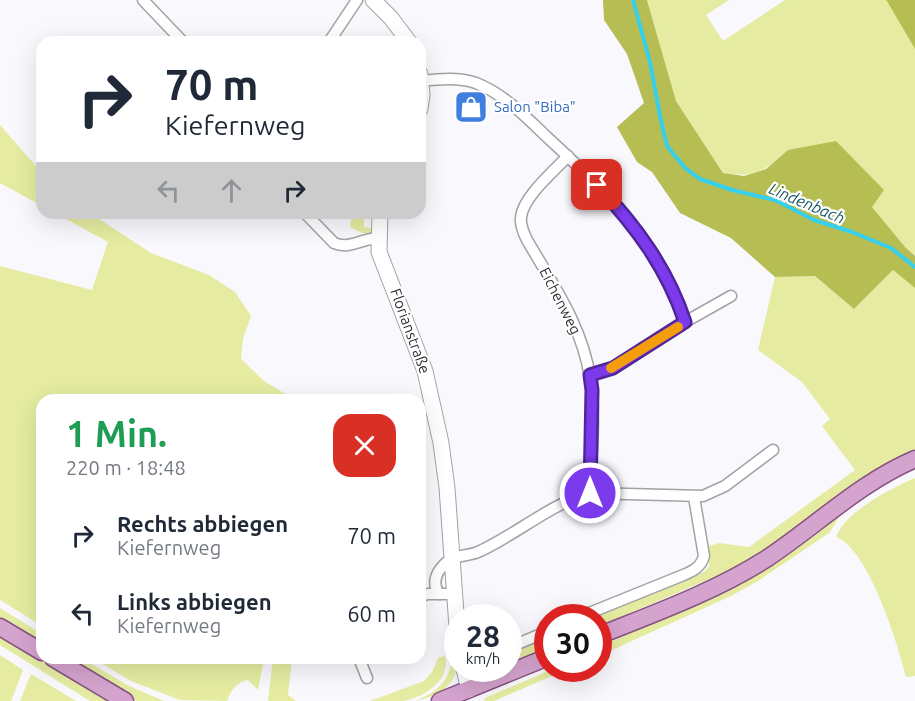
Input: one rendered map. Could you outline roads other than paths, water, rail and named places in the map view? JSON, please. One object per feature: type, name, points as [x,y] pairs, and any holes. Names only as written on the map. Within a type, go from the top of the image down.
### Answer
[{"type":"main road","points":[[612,630],[741,574],[777,551],[862,488],[915,459]]},
{"type":"main road","points":[[0,627],[36,648]]},
{"type":"main road","points":[[440,701],[534,663]]},
{"type":"main road","points":[[63,664],[125,701]]},
{"type":"street","points":[[143,0],[177,36]]},
{"type":"street","points":[[333,36],[357,0]]},
{"type":"street","points":[[373,0],[392,18],[405,36]]},
{"type":"street","points":[[426,77],[473,82],[488,88],[524,116],[568,156],[643,238],[669,280],[685,322]]},
{"type":"street","name":"Eichenweg","points":[[568,156],[525,203],[520,219],[526,240],[570,316],[590,375],[592,390],[590,493]]},
{"type":"street","points":[[310,219],[334,243],[339,245],[347,247],[371,238],[379,238]]},
{"type":"street","name":"Florianstraße","points":[[380,219],[379,252],[412,333],[433,403],[447,488],[456,604]]},
{"type":"street","points":[[590,375],[613,368],[731,296]]},
{"type":"street","points":[[439,594],[434,584],[445,563],[453,558],[482,550],[566,502],[590,493],[703,496],[720,489],[773,450]]},
{"type":"street","points":[[612,604],[681,576],[697,568],[702,562],[704,556],[694,496]]},
{"type":"street","points":[[426,596],[455,594]]},
{"type":"street","points":[[361,664],[367,678]]},
{"type":"street","points":[[467,682],[469,690]]},
{"type":"waterway","name":"Lindenbach","points":[[633,0],[650,62],[667,146],[685,168],[700,179],[732,190],[775,200],[814,220],[891,248],[915,267]]},
{"type":"place","name":"Salon \"Biba\"","points":[[471,107]]}]
